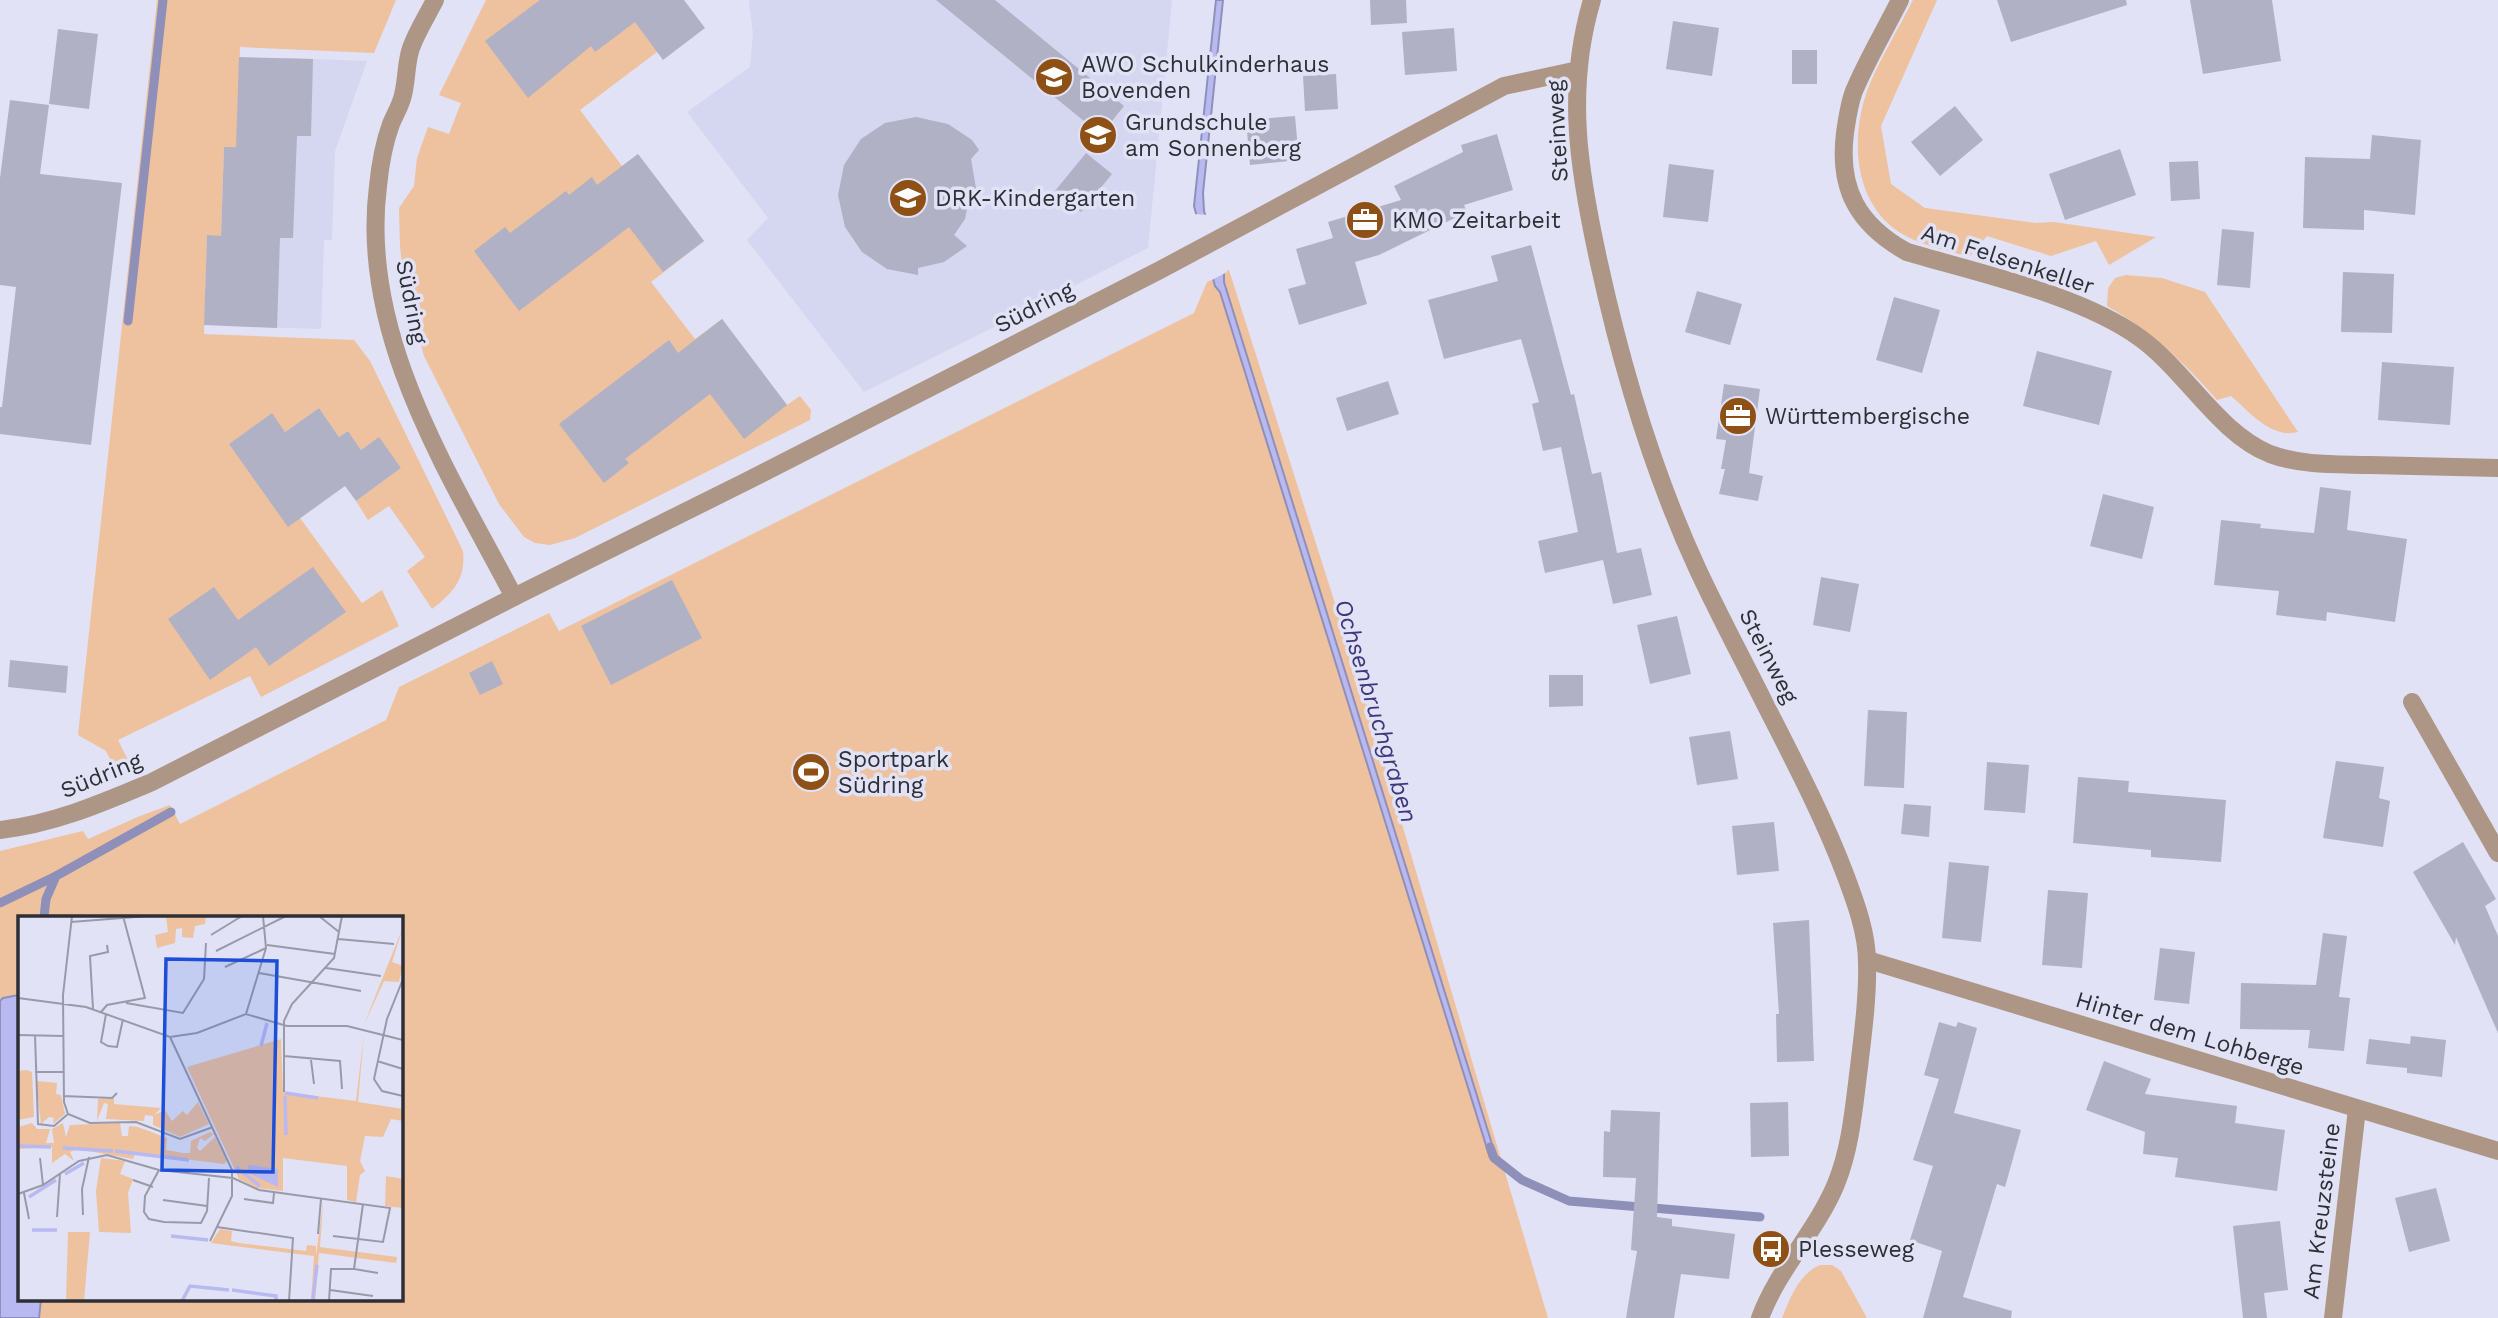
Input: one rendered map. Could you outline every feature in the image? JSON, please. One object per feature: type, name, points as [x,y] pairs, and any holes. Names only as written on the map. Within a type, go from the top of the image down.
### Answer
[{"type":"street","name":"Südring","points":[[435,0],[411,49],[403,96],[390,126],[383,156],[376,212],[379,268],[395,349],[408,384],[441,457],[514,597]]},
{"type":"street","name":"Steinweg","points":[[1592,0],[1578,70],[1578,150],[1606,298],[1631,388],[1664,487],[1698,569],[1815,802],[1837,852],[1855,900],[1868,960],[1862,1037],[1847,1148],[1836,1183],[1820,1214],[1776,1282],[1760,1318]]},
{"type":"street","name":"Am Felsenkeller","points":[[1900,0],[1854,92],[1843,146],[1844,172],[1851,199],[1866,222],[1886,240],[1907,251],[2058,297],[2109,319],[2141,338],[2248,443],[2272,455],[2322,464],[2498,468]]},
{"type":"street","name":"Südring","points":[[0,830],[67,817],[152,782],[1194,252],[1504,86],[1578,70]]},
{"type":"street","points":[[2412,702],[2498,853]]},
{"type":"street","name":"Hinter dem Lohberge","points":[[1868,960],[2498,1151]]},
{"type":"street","name":"Am Kreuzsteine","points":[[2333,1318],[2357,1109]]},
{"type":"shaded area","points":[[157,0],[396,0],[374,53],[240,47],[237,147],[224,147],[221,236],[207,236],[204,334],[354,340],[370,361],[463,551],[463,561],[456,584],[432,609],[407,571],[425,557],[389,506],[368,520],[356,501],[401,468],[379,438],[361,450],[348,431],[339,437],[319,408],[285,432],[271,414],[229,444],[300,518],[362,603],[382,590],[399,626],[261,697],[250,676],[118,740],[129,762],[117,766],[106,751],[78,735]]},
{"type":"shaded area","points":[[486,0],[684,0],[657,52],[580,110],[622,166],[638,154],[704,241],[651,282],[695,339],[722,319],[787,405],[800,396],[811,410],[810,420],[575,538],[550,545],[535,543],[524,537],[499,504],[424,356],[404,283],[399,208],[414,186],[417,158],[428,127],[449,134],[461,103],[439,95]]},
{"type":"shaded area","name":"DRK-Kindergarten","points":[[749,0],[1172,0],[1148,248],[1011,318],[1007,312],[995,319],[998,325],[864,392],[747,240],[768,218],[687,112],[750,67],[753,34]]},
{"type":"shaded area","points":[[1913,0],[1937,0],[1881,126],[1891,184],[1925,208],[2036,223],[2054,222],[2156,237],[2109,265],[2096,241],[2051,256],[1987,236],[1969,257],[1915,240],[1883,219],[1864,185],[1859,165],[1859,125],[1869,86]]},
{"type":"shaded area","points":[[286,58],[367,61],[335,151],[332,240],[324,240],[321,329],[251,327]]},
{"type":"shaded area","name":"Sportpark Südring","points":[[1229,270],[1360,682],[1548,1318],[0,1318],[0,851],[83,831],[88,839],[170,805],[180,824],[386,720],[399,687],[549,613],[559,631],[1194,313],[1207,282]]},
{"type":"shaded area","points":[[2126,275],[2162,278],[2205,292],[2298,432],[2279,432],[2270,428],[2231,396],[2217,400],[2166,348],[2107,306],[2108,288],[2115,278]]},
{"type":"shaded area","points":[[1820,1265],[1832,1265],[1841,1271],[1867,1318],[1782,1318],[1801,1280]]},
{"type":"water","points":[[1216,0],[1223,0],[1203,193],[1204,211],[1496,1157],[1494,1158],[1490,1158],[1220,292],[1215,286],[1194,206]]},
{"type":"water","points":[[18,995],[18,1300],[41,1300],[39,1318],[0,1318],[0,1001]]},
{"type":"pier","points":[[1193,214],[1209,215],[1227,272],[1210,281]]},
{"type":"building","points":[[540,0],[684,0],[705,28],[663,60],[635,22],[595,52],[591,46],[528,98],[485,41]]},
{"type":"building","points":[[936,0],[995,0],[1124,106],[1101,135]]},
{"type":"building","points":[[1370,0],[1406,0],[1407,23],[1371,25]]},
{"type":"building","points":[[1997,0],[2126,0],[2127,5],[2011,42]]},
{"type":"building","points":[[2190,0],[2272,0],[2281,61],[2203,74]]},
{"type":"building","points":[[1673,21],[1719,28],[1712,76],[1666,69]]},
{"type":"building","points":[[1454,28],[1457,71],[1405,75],[1402,32]]},
{"type":"building","points":[[58,29],[98,34],[89,109],[49,104]]},
{"type":"building","points":[[1792,50],[1817,50],[1817,84],[1792,84]]},
{"type":"building","points":[[239,57],[313,59],[311,136],[297,136],[293,238],[280,238],[277,328],[204,325],[207,235],[221,236],[224,147],[236,147]]},
{"type":"building","points":[[1336,74],[1338,109],[1305,111],[1303,76]]},
{"type":"building","points":[[10,100],[49,105],[40,174],[122,183],[91,445],[0,434],[0,407],[16,287],[0,285],[0,178]]},
{"type":"building","points":[[1955,106],[1983,140],[1940,176],[1911,142]]},
{"type":"building","points":[[1295,116],[1299,160],[1250,165],[1246,120]]},
{"type":"building","points":[[916,117],[948,124],[972,140],[979,150],[971,159],[978,200],[969,200],[965,219],[954,235],[967,246],[944,262],[918,268],[918,275],[887,269],[862,252],[845,227],[838,195],[844,165],[861,139],[885,123]]},
{"type":"building","points":[[1497,134],[1513,190],[1464,205],[1467,212],[1379,255],[1355,262],[1367,304],[1299,325],[1288,289],[1306,284],[1296,249],[1333,238],[1328,222],[1401,200],[1394,186],[1463,152],[1461,145]]},
{"type":"building","points":[[2372,135],[2421,140],[2415,215],[2364,210],[2364,230],[2303,228],[2305,157],[2370,159]]},
{"type":"building","points":[[2120,149],[2136,195],[2065,220],[2049,174]]},
{"type":"building","points":[[1086,153],[1112,174],[1081,212],[1055,191]]},
{"type":"building","points":[[638,154],[704,241],[663,272],[629,227],[519,311],[474,251],[505,227],[510,233],[566,191],[569,195],[592,177],[597,185]]},
{"type":"building","points":[[2198,161],[2200,199],[2171,201],[2169,162]]},
{"type":"building","points":[[1669,164],[1714,170],[1708,222],[1663,217]]},
{"type":"building","points":[[2222,229],[2254,232],[2250,288],[2217,285]]},
{"type":"building","points":[[1531,245],[1571,395],[1574,394],[1592,474],[1601,472],[1617,553],[1641,548],[1652,595],[1613,604],[1603,560],[1545,573],[1538,541],[1578,532],[1561,447],[1543,451],[1532,404],[1539,402],[1521,339],[1444,359],[1428,300],[1498,281],[1491,256]]},
{"type":"building","points":[[2343,272],[2394,274],[2392,333],[2341,332]]},
{"type":"building","points":[[1697,291],[1742,304],[1730,345],[1685,332]]},
{"type":"building","points":[[1894,297],[1940,310],[1922,373],[1876,360]]},
{"type":"building","points":[[722,319],[787,405],[744,439],[710,394],[625,459],[629,463],[604,483],[559,424],[669,340],[678,353]]},
{"type":"building","points":[[2037,351],[2112,371],[2099,425],[2023,406]]},
{"type":"building","points":[[2382,362],[2454,367],[2450,425],[2378,420]]},
{"type":"building","points":[[1388,381],[1399,414],[1347,431],[1336,398]]},
{"type":"building","points":[[1724,384],[1760,389],[1749,473],[1763,476],[1758,501],[1719,494],[1725,469],[1721,469],[1726,440],[1716,439]]},
{"type":"building","points":[[319,408],[339,437],[348,431],[361,450],[379,437],[401,468],[356,501],[345,486],[288,527],[229,444],[272,413],[285,432]]},
{"type":"building","points":[[2320,487],[2351,491],[2347,530],[2407,539],[2395,622],[2327,612],[2326,621],[2276,615],[2279,591],[2214,585],[2221,520],[2261,524],[2260,528],[2314,533]]},
{"type":"building","points":[[2103,494],[2154,507],[2142,559],[2090,546]]},
{"type":"building","points":[[313,567],[346,612],[269,666],[256,647],[210,680],[168,619],[214,587],[238,620]]},
{"type":"building","points":[[1821,577],[1859,584],[1850,632],[1813,625]]},
{"type":"building","points":[[672,580],[702,638],[611,685],[581,626]]},
{"type":"building","points":[[1677,616],[1691,674],[1650,684],[1637,625]]},
{"type":"building","points":[[10,660],[68,666],[66,693],[8,687]]},
{"type":"building","points":[[492,661],[503,684],[480,695],[469,673]]},
{"type":"building","points":[[1549,675],[1583,675],[1583,706],[1549,707]]},
{"type":"building","points":[[1868,710],[1907,712],[1904,788],[1864,786]]},
{"type":"building","points":[[1730,731],[1738,779],[1697,785],[1689,737]]},
{"type":"building","points":[[2336,761],[2384,767],[2379,798],[2390,801],[2383,847],[2323,838]]},
{"type":"building","points":[[1987,762],[2029,765],[2025,813],[1984,810]]},
{"type":"building","points":[[2078,777],[2129,781],[2128,792],[2226,800],[2221,862],[2151,857],[2151,850],[2073,843]]},
{"type":"building","points":[[1904,804],[1931,806],[1929,837],[1901,834]]},
{"type":"building","points":[[1774,822],[1779,871],[1737,875],[1732,826]]},
{"type":"building","points":[[2463,842],[2496,899],[2485,906],[2498,936],[2498,1033],[2456,937],[2455,945],[2413,872]]},
{"type":"building","points":[[1949,862],[1989,866],[1981,942],[1942,938]]},
{"type":"building","points":[[2048,890],[2088,893],[2082,968],[2042,965]]},
{"type":"building","points":[[1809,920],[1814,1061],[1777,1062],[1776,1014],[1779,1014],[1773,923]]},
{"type":"building","points":[[2323,933],[2347,936],[2339,997],[2350,998],[2344,1051],[2308,1048],[2310,1030],[2240,1029],[2241,983],[2316,985]]},
{"type":"building","points":[[2160,948],[2195,952],[2189,1004],[2154,1000]]},
{"type":"building","points":[[1939,1022],[1956,1027],[1958,1022],[1977,1028],[1954,1113],[2021,1130],[2005,1187],[1997,1184],[1963,1297],[2012,1311],[2011,1318],[1923,1318],[1942,1251],[1910,1240],[1933,1166],[1913,1160],[1939,1079],[1924,1075]]},
{"type":"building","points":[[2411,1036],[2446,1040],[2442,1077],[2407,1073],[2407,1068],[2366,1064],[2369,1039],[2410,1044]]},
{"type":"building","points":[[2104,1061],[2151,1079],[2145,1094],[2237,1106],[2235,1123],[2285,1130],[2277,1191],[2175,1177],[2178,1158],[2143,1154],[2145,1132],[2086,1110]]},
{"type":"building","points":[[1788,1102],[1789,1156],[1751,1157],[1750,1103]]},
{"type":"building","points":[[1611,1110],[1660,1112],[1657,1217],[1672,1219],[1672,1226],[1735,1234],[1729,1279],[1681,1274],[1674,1318],[1626,1318],[1637,1251],[1631,1250],[1636,1178],[1603,1177],[1604,1131],[1610,1132]]},
{"type":"building","points":[[2436,1188],[2450,1241],[2409,1252],[2395,1198]]},
{"type":"building","points":[[2280,1221],[2288,1290],[2264,1293],[2267,1318],[2243,1318],[2233,1226]]},
{"type":"waterway","points":[[128,321],[163,0]]},
{"type":"waterway","points":[[44,916],[46,899],[56,876],[171,812]]},
{"type":"waterway","points":[[0,903],[56,876]]},
{"type":"waterway","name":"Ochsenbruchgraben","points":[[1490,1147],[1494,1158],[1522,1180],[1569,1201],[1760,1217]]},
{"type":"place","name":"AWO Schulkinderhaus Bovenden","points":[[1054,77]]},
{"type":"place","name":"Grundschule am Sonnenberg","points":[[1098,135]]},
{"type":"place","name":"DRK-Kindergarten","points":[[908,198]]},
{"type":"place","name":"KMO Zeitarbeit","points":[[1365,220]]},
{"type":"place","name":"Württembergische","points":[[1738,416]]},
{"type":"place","name":"Sportpark Südring","points":[[811,772]]},
{"type":"place","name":"Plesseweg","points":[[1771,1249]]}]
